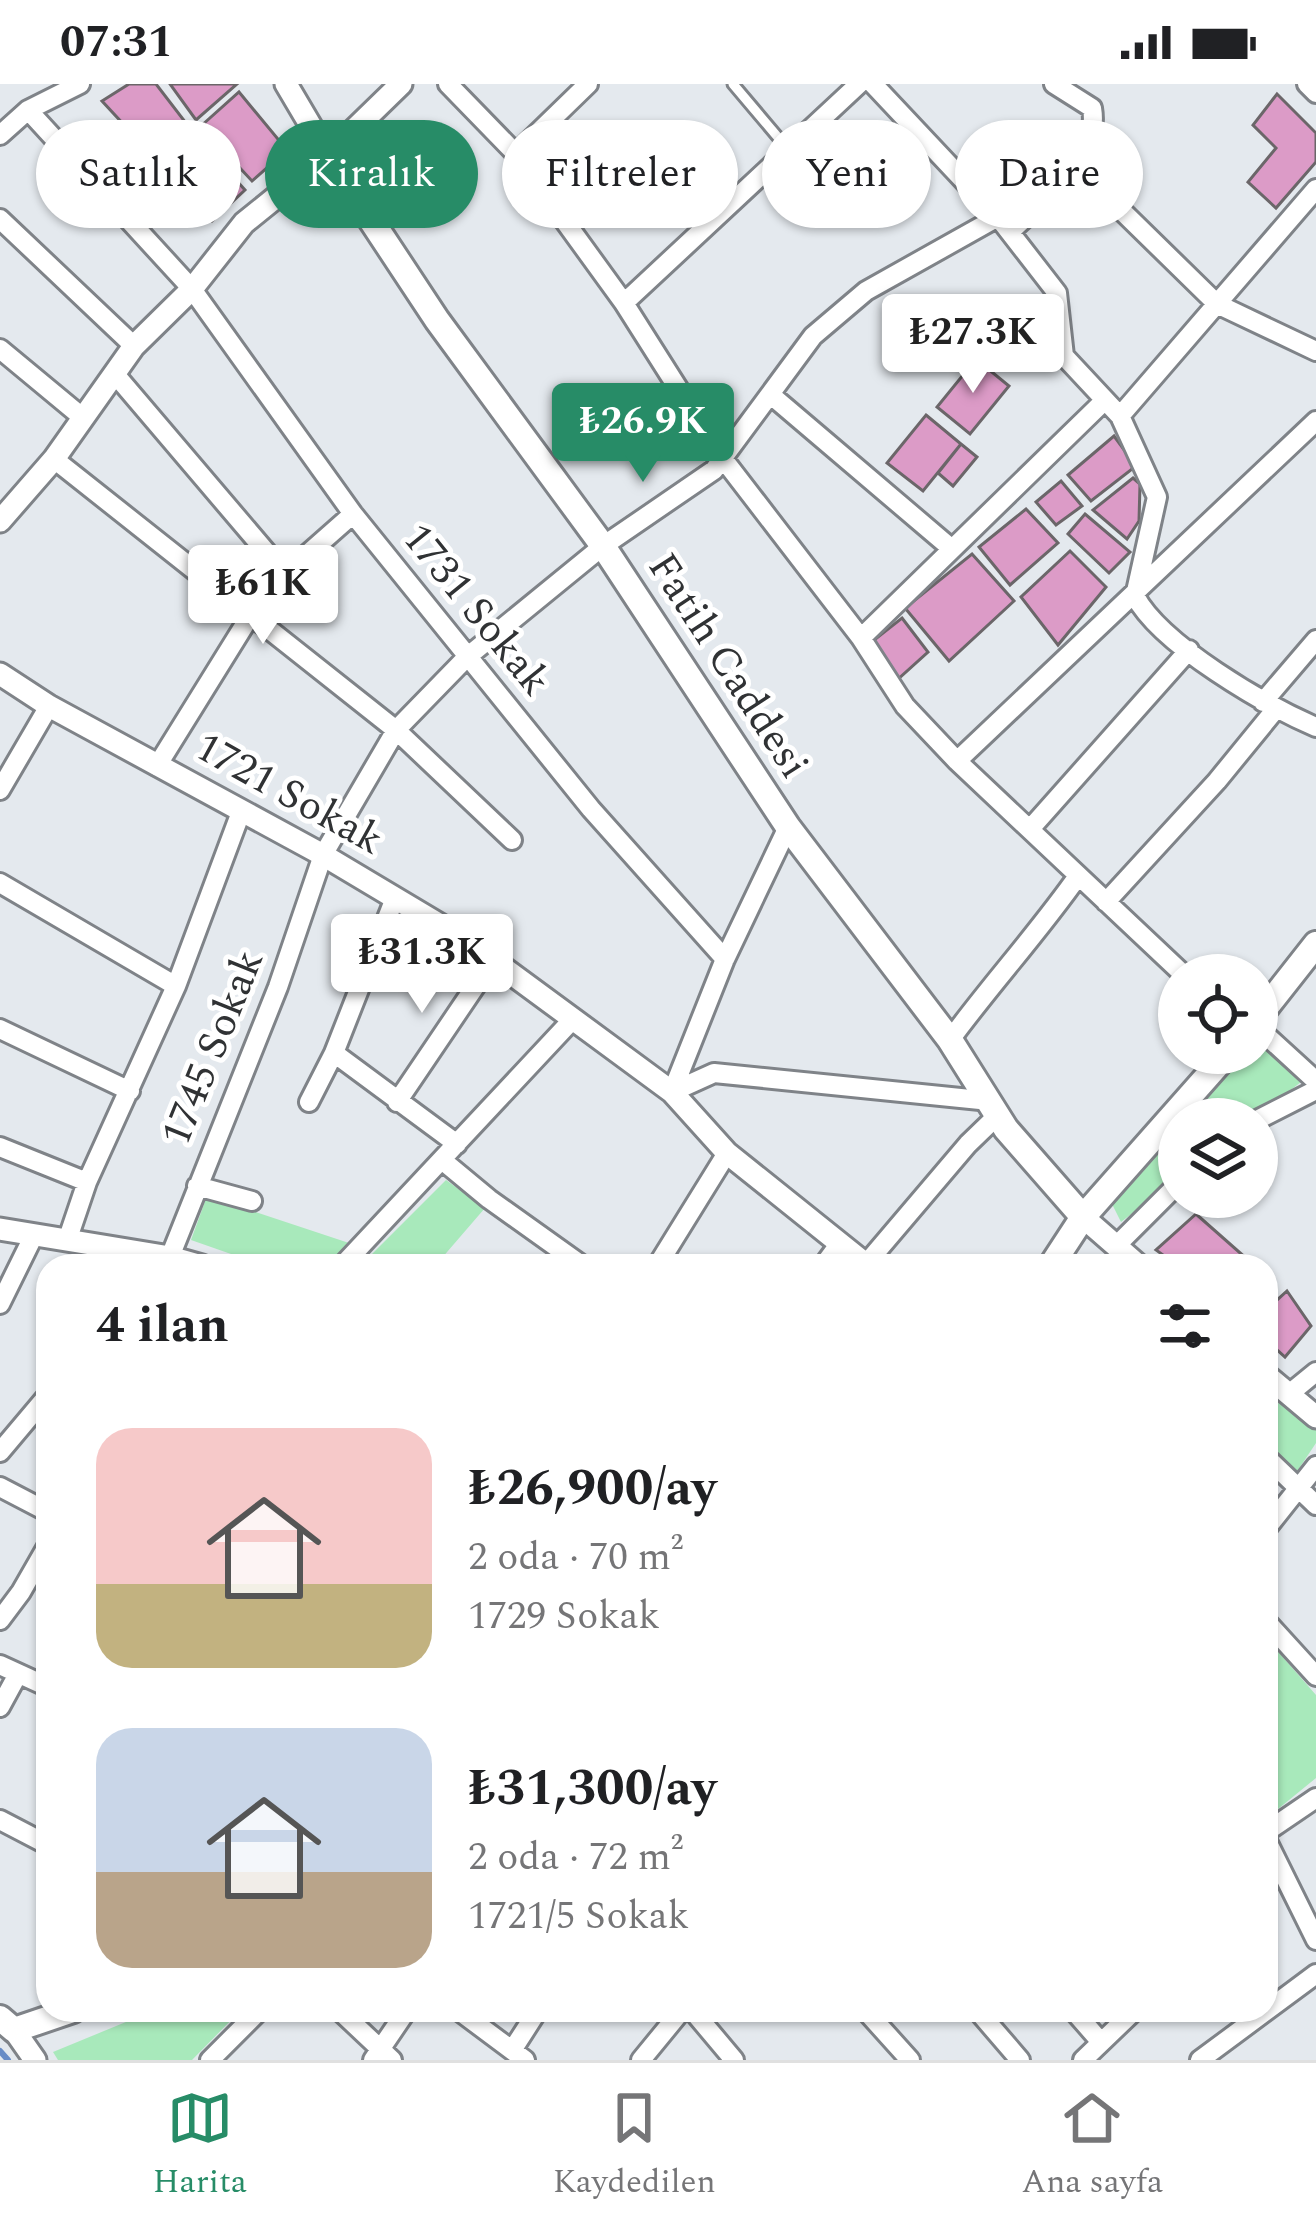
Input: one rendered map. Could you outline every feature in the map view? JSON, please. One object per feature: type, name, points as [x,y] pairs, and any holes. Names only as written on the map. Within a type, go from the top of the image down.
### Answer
[{"type":"main road","name":"Fatih Caddesi","points":[[376,228],[437,320],[603,545],[788,827],[950,1040],[1006,1129],[1083,1217]]},
{"type":"main road","points":[[1278,995],[1316,944]]},
{"type":"main road","points":[[1059,1254],[1083,1217],[1209,1074]]},
{"type":"street","name":"Fatih Caddesi","points":[[286,84],[307,120]]},
{"type":"street","points":[[364,120],[401,84]]},
{"type":"street","points":[[448,84],[502,140]]},
{"type":"street","points":[[551,120],[588,84]]},
{"type":"street","points":[[820,120],[859,84]]},
{"type":"street","points":[[872,84],[955,173]]},
{"type":"street","points":[[1054,84],[1092,108],[1094,120]]},
{"type":"street","points":[[1307,84],[1316,93]]},
{"type":"street","points":[[0,135],[28,110],[73,85]]},
{"type":"street","name":"1731 Sokak","points":[[28,110],[192,289],[353,514],[591,809],[725,958]]},
{"type":"street","points":[[624,303],[762,173]]},
{"type":"street","points":[[1120,416],[1316,189]]},
{"type":"street","points":[[3,511],[54,459],[134,346],[265,207]]},
{"type":"street","points":[[0,219],[134,346]]},
{"type":"street","points":[[570,228],[624,303],[721,456],[861,638],[905,706],[1162,954]]},
{"type":"street","name":"1745 Sokak","points":[[171,1254],[278,987],[323,855],[396,730],[467,657],[603,545],[714,470],[813,336],[866,291],[998,228]]},
{"type":"street","points":[[1006,228],[1057,293],[1064,356],[1120,416],[1156,496],[1136,596],[1142,609],[1189,650],[1269,706],[1316,727]]},
{"type":"street","points":[[1139,228],[1216,304],[1316,351]]},
{"type":"street","points":[[0,349],[82,417]]},
{"type":"street","points":[[114,373],[285,574]]},
{"type":"street","points":[[771,395],[952,549]]},
{"type":"street","points":[[861,638],[1103,402]]},
{"type":"street","points":[[957,761],[1316,421]]},
{"type":"street","points":[[54,459],[396,730],[512,839]]},
{"type":"street","points":[[157,766],[252,613],[285,574],[353,514]]},
{"type":"street","points":[[1106,902],[1216,782],[1316,640]]},
{"type":"street","points":[[1030,829],[1189,650]]},
{"type":"street","name":"1721 Sokak","points":[[0,674],[49,706],[323,855],[493,960],[672,1092],[728,1153],[854,1254]]},
{"type":"street","points":[[0,790],[49,706]]},
{"type":"street","points":[[67,1241],[87,1182],[176,986],[241,812]]},
{"type":"street","points":[[672,1092],[725,958],[788,827]]},
{"type":"street","points":[[950,1040],[1078,876]]},
{"type":"street","points":[[2,890],[176,986]]},
{"type":"street","points":[[309,1102],[334,1053],[395,898]]},
{"type":"street","points":[[397,1102],[493,960]]},
{"type":"street","points":[[353,1254],[573,1018]]},
{"type":"street","points":[[0,1029],[130,1091]]},
{"type":"street","points":[[1278,1044],[1316,1081]]},
{"type":"street","points":[[334,1053],[457,1144]]},
{"type":"street","points":[[672,1092],[714,1072],[994,1108],[876,1254]]},
{"type":"street","points":[[1278,1109],[1316,1090]]},
{"type":"street","points":[[0,1147],[87,1182]]},
{"type":"street","points":[[665,1254],[728,1153]]},
{"type":"street","points":[[442,1160],[566,1254]]},
{"type":"street","points":[[197,1186],[252,1201]]},
{"type":"street","points":[[1116,1246],[1158,1204]]},
{"type":"street","points":[[1083,1217],[1125,1254]]},
{"type":"street","points":[[0,1229],[114,1254]]},
{"type":"street","points":[[0,1304],[34,1235]]},
{"type":"street","points":[[832,1254],[840,1243]]},
{"type":"street","points":[[1288,1394],[1316,1372]]},
{"type":"street","points":[[1278,1385],[1316,1417]]},
{"type":"street","points":[[0,1452],[36,1409]]},
{"type":"street","points":[[1278,1514],[1316,1466]]},
{"type":"street","points":[[1278,1467],[1316,1504]]},
{"type":"street","points":[[0,1487],[36,1506]]},
{"type":"street","points":[[0,1620],[36,1567]]},
{"type":"street","points":[[1278,1634],[1316,1676]]},
{"type":"street","points":[[0,1707],[9,1669]]},
{"type":"street","points":[[1278,1827],[1316,1798]]},
{"type":"street","points":[[0,1820],[36,1839]]},
{"type":"street","points":[[1278,1882],[1316,1940]]},
{"type":"street","points":[[1278,2002],[1316,1974]]},
{"type":"street","points":[[210,2060],[248,2022]]},
{"type":"street","points":[[350,2022],[382,2057],[401,2022]]},
{"type":"street","points":[[474,2022],[519,2055],[533,2022]]},
{"type":"street","points":[[641,2060],[672,2022]]},
{"type":"street","points":[[702,2022],[734,2060]]},
{"type":"street","points":[[877,2022],[910,2060]]},
{"type":"street","points":[[987,2022],[1020,2060]]},
{"type":"street","points":[[1083,2022],[1100,2042]]},
{"type":"street","points":[[1083,2060],[1122,2022]]},
{"type":"street","points":[[1201,2060],[1252,2022]]},
{"type":"street","points":[[7,2024],[35,2060]]},
{"type":"lane","points":[[733,84],[763,120]]},
{"type":"green space","points":[[1278,1060],[1301,1082],[1278,1100],[1206,1098],[1227,1074],[1278,1074]]},
{"type":"green space","points":[[1158,1152],[1158,1193],[1121,1222],[1112,1204]]},
{"type":"green space","points":[[446,1180],[485,1208],[445,1254],[372,1254]]},
{"type":"green space","points":[[207,1196],[349,1243],[339,1254],[231,1254],[191,1240]]},
{"type":"green space","points":[[1278,1403],[1316,1430],[1316,1443],[1296,1473],[1278,1457]]},
{"type":"green space","points":[[1278,1652],[1316,1695],[1316,1778],[1278,1809]]},
{"type":"green space","points":[[126,2022],[229,2022],[192,2060],[58,2060],[53,2052]]},
{"type":"building","points":[[129,84],[156,84],[184,120],[120,120],[102,101]]},
{"type":"building","points":[[170,84],[237,84],[196,120]]},
{"type":"building","points":[[239,92],[265,123],[265,169],[252,181],[241,169],[241,120],[208,120]]},
{"type":"building","points":[[1277,94],[1316,133],[1316,162],[1276,208],[1248,182],[1276,148],[1253,125]]},
{"type":"building","points":[[976,359],[1009,386],[970,434],[937,407]]},
{"type":"building","points":[[926,415],[961,444],[923,491],[887,463]]},
{"type":"building","points":[[1114,436],[1136,466],[1091,501],[1068,475]]},
{"type":"building","points":[[961,444],[977,457],[953,486],[938,473]]},
{"type":"building","points":[[1133,478],[1140,484],[1139,521],[1127,539],[1093,510]]},
{"type":"building","points":[[1061,481],[1082,506],[1056,525],[1036,502]]},
{"type":"building","points":[[1026,509],[1058,543],[1010,585],[979,547]]},
{"type":"building","points":[[1085,514],[1130,552],[1109,573],[1068,534]]},
{"type":"building","points":[[1070,551],[1106,587],[1058,645],[1021,597]]},
{"type":"building","points":[[972,554],[1014,601],[949,661],[905,608]]},
{"type":"building","points":[[902,618],[928,652],[897,680],[869,644]]},
{"type":"building","points":[[1192,1218],[1201,1218],[1241,1254],[1162,1254],[1156,1250]]},
{"type":"building","points":[[1287,1291],[1311,1326],[1285,1357],[1278,1351],[1278,1299]]},
{"type":"waterway","points":[[0,2051],[8,2060]]}]
